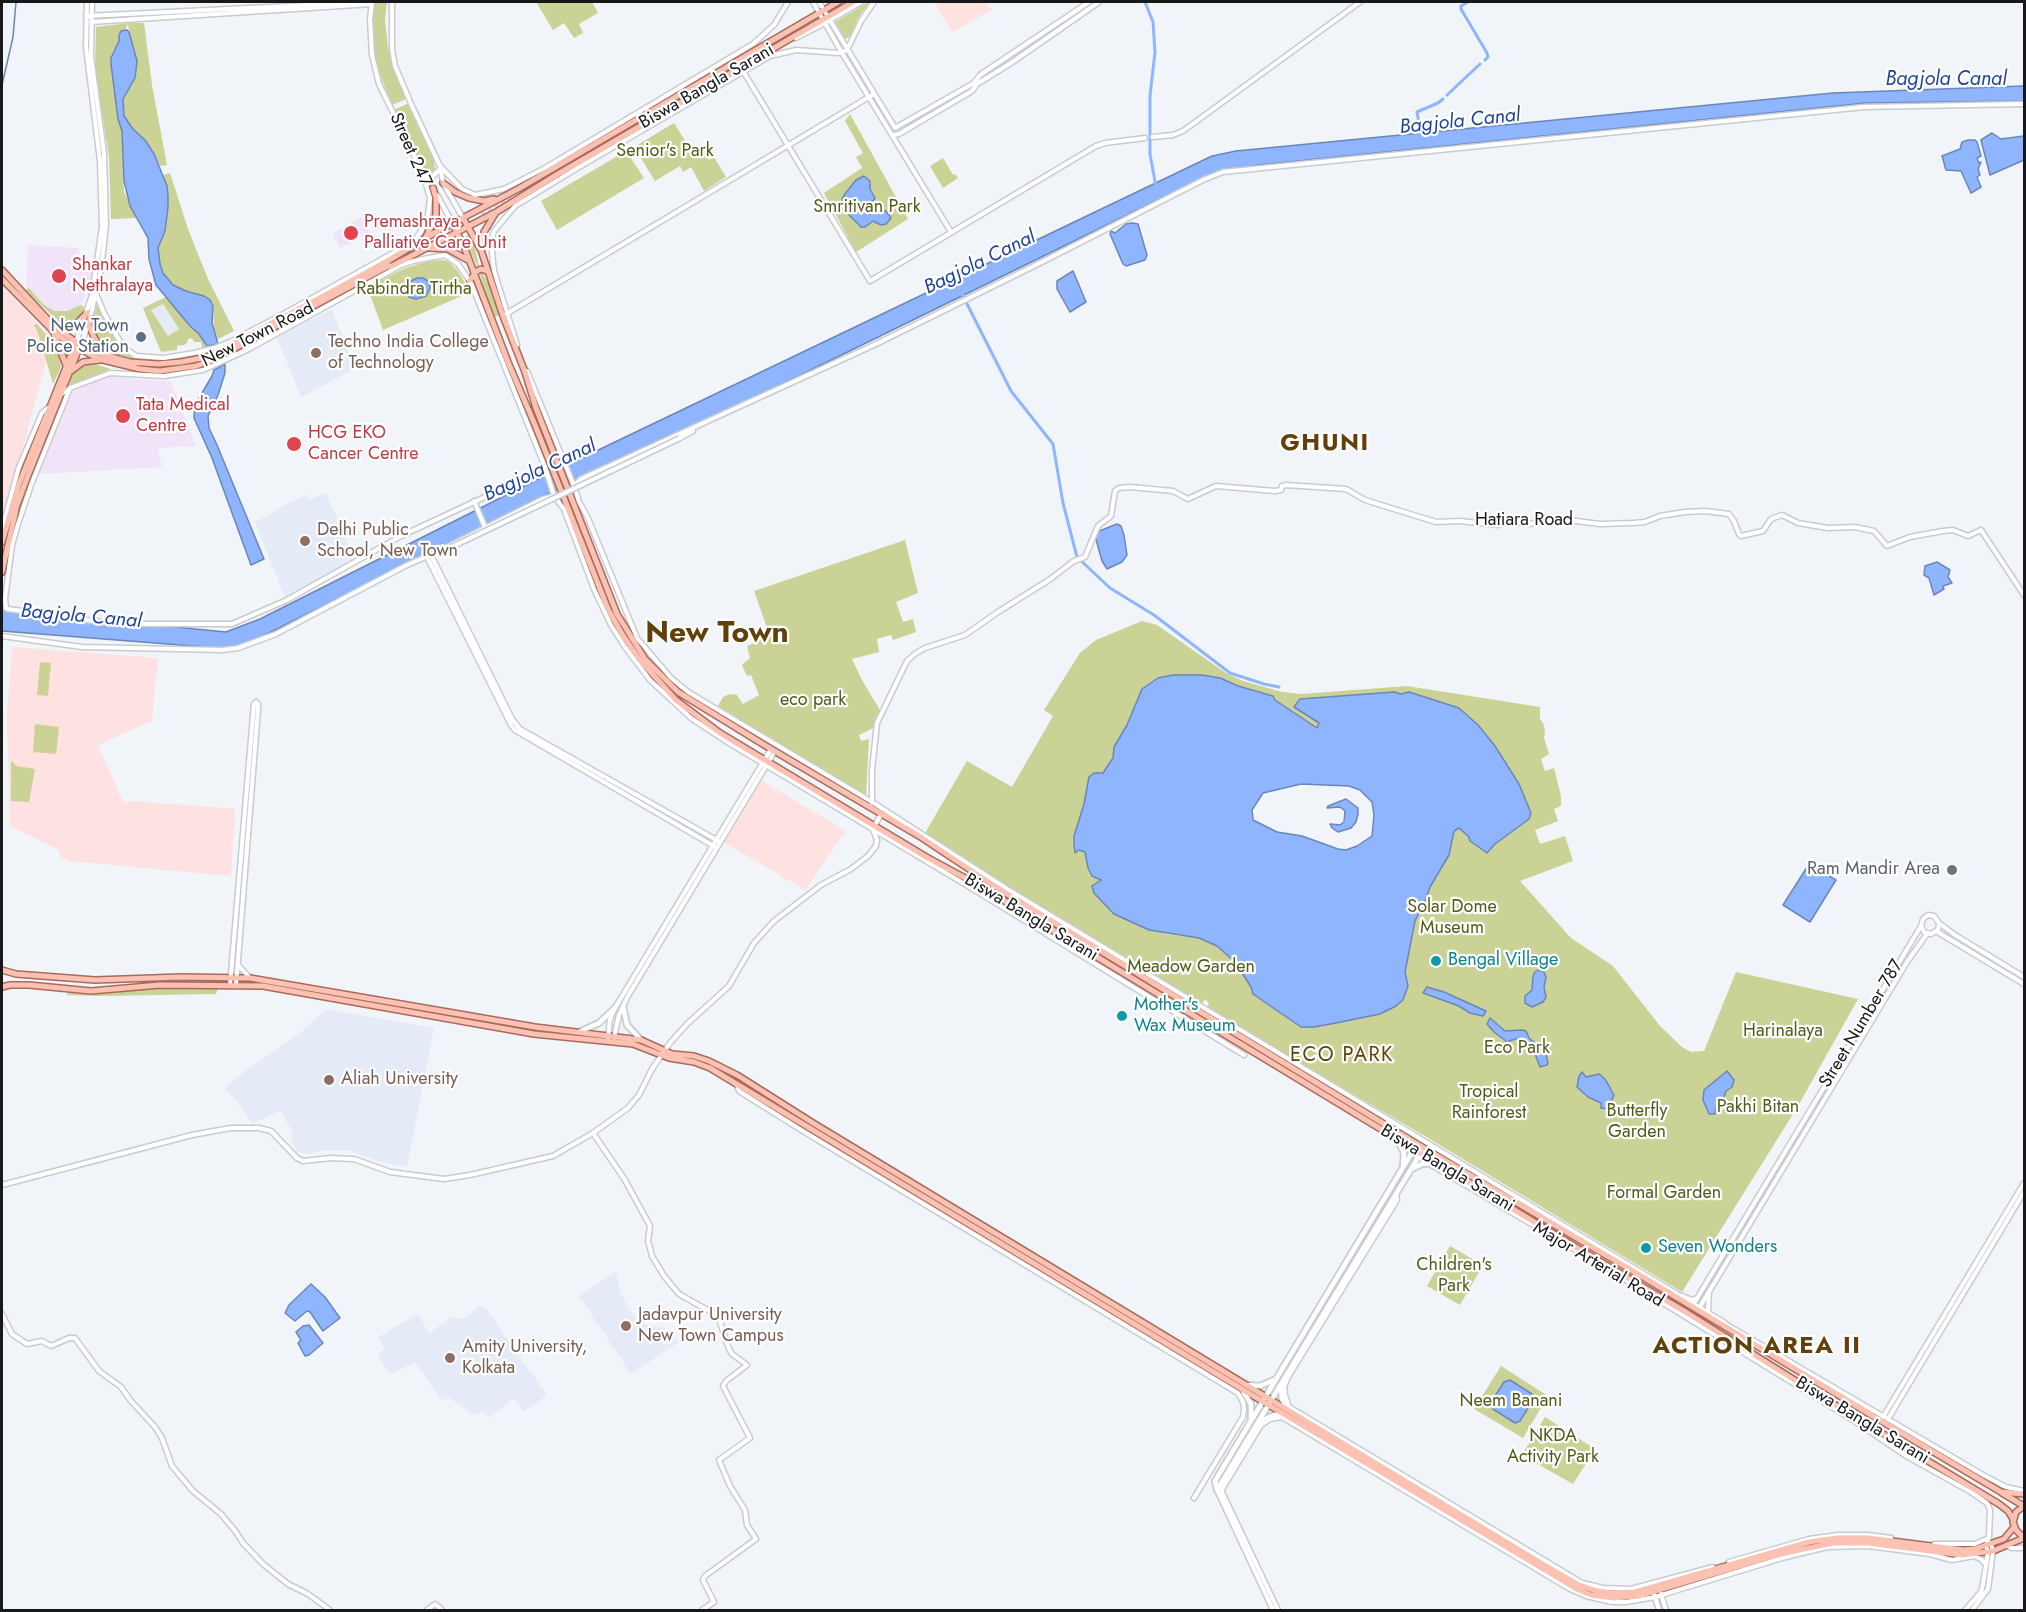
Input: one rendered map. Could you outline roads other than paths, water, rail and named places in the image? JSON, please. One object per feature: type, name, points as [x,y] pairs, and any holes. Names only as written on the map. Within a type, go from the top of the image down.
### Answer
[{"type":"main road","name":"Biswa Bangla Sarani","points":[[457,233],[498,211],[512,195],[838,2]]},
{"type":"main road","name":"Biswa Bangla Sarani","points":[[387,264],[425,238],[498,199],[512,195],[676,108],[785,41],[827,20],[853,2]]},
{"type":"main road","points":[[443,183],[469,198],[484,201],[498,199]]},
{"type":"main road","points":[[425,238],[436,215],[436,198],[433,188]]},
{"type":"main road","points":[[481,250],[487,227],[498,211]]},
{"type":"main road","points":[[463,218],[481,250],[559,464],[571,488]]},
{"type":"main road","name":"Biswa Bangla Sarani","points":[[453,224],[548,469],[562,493],[566,508],[608,609],[639,659],[665,689],[707,724],[765,762],[874,827],[980,886],[1394,1137],[1416,1146]]},
{"type":"main road","name":"New Town Road","points":[[2,279],[54,332],[102,360],[160,371],[196,366],[211,361],[387,264],[392,266],[457,233]]},
{"type":"main road","points":[[422,259],[420,256],[422,250],[434,248],[448,249],[469,261]]},
{"type":"main road","points":[[2,270],[53,325],[78,346],[137,363],[158,364],[190,361],[212,355],[396,259]]},
{"type":"main road","points":[[472,277],[481,269],[487,271]]},
{"type":"main road","points":[[53,325],[76,324],[88,315]]},
{"type":"main road","points":[[88,315],[94,339],[115,358]]},
{"type":"main road","points":[[54,332],[66,366]]},
{"type":"main road","points":[[2,573],[19,484],[66,366],[78,346]]},
{"type":"main road","points":[[2,542],[78,346]]},
{"type":"main road","points":[[190,361],[194,353]]},
{"type":"main road","points":[[137,363],[143,357]]},
{"type":"main road","points":[[69,373],[83,362],[102,360]]},
{"type":"main road","name":"Biswa Bangla Sarani","points":[[571,488],[617,614],[645,658],[667,682],[691,702],[872,805],[881,814],[1009,895],[1416,1146],[1466,1182],[1689,1314],[1903,1450],[2000,1504],[2013,1519]]},
{"type":"main road","points":[[2,970],[16,974],[95,980],[215,978],[534,1034],[641,1040]]},
{"type":"main road","points":[[2,987],[29,985],[91,991],[233,982],[250,978],[535,1027],[579,1032],[611,1038],[663,1053],[702,1058],[727,1070],[1243,1387],[1251,1404],[1254,1423]]},
{"type":"main road","points":[[623,1006],[627,1025],[641,1040],[673,1059],[694,1062],[710,1068],[831,1143],[1581,1586],[1618,1594],[1635,1592],[1809,1542],[1837,1538],[1868,1538],[1963,1550],[2007,1546],[2025,1538]]},
{"type":"main road","points":[[579,1032],[599,1023],[615,1008]]},
{"type":"main road","points":[[1394,1137],[1400,1143],[1404,1153],[1402,1170]]},
{"type":"main road","points":[[1395,1190],[1402,1170],[1416,1146]]},
{"type":"main road","name":"Biswa Bangla Sarani","points":[[1422,1150],[1696,1307],[2001,1492],[2025,1493]]},
{"type":"main road","points":[[1219,1489],[1267,1401],[1395,1190],[1422,1150]]},
{"type":"main road","points":[[1410,1170],[1427,1163],[1441,1164]]},
{"type":"main road","points":[[1243,1387],[1260,1386],[1280,1380]]},
{"type":"main road","points":[[1280,1380],[1282,1399],[1288,1413],[1577,1589],[1591,1595],[1614,1598],[1654,1594],[1780,1554],[1833,1543],[1868,1543],[1955,1554],[1990,1546],[2008,1536],[2014,1527]]},
{"type":"main road","points":[[1219,1489],[1215,1481],[1235,1448],[1254,1423],[1267,1417],[1288,1413]]},
{"type":"main road","points":[[2001,1492],[2024,1506],[2016,1512],[2013,1519],[2014,1527],[2025,1538]]},
{"type":"street","points":[[78,346],[96,294],[104,227],[104,153],[92,70],[87,2]]},
{"type":"street","points":[[88,19],[92,2]]},
{"type":"street","name":"Street 247","points":[[392,2],[392,49],[395,66],[440,166]]},
{"type":"street","points":[[440,166],[453,181],[471,194],[512,195],[545,168],[753,44],[774,25],[788,2]]},
{"type":"street","points":[[813,2],[822,11]]},
{"type":"street","points":[[819,2],[842,53],[895,128]]},
{"type":"street","points":[[827,20],[861,2]]},
{"type":"street","points":[[872,96],[505,315],[492,256],[492,237],[499,224],[515,206],[676,108],[770,56],[792,50],[842,53],[848,50],[861,21],[874,2]]},
{"type":"street","points":[[893,135],[895,128],[974,83],[981,75],[1089,2]]},
{"type":"street","points":[[893,135],[899,134],[972,91],[977,84],[1099,2]]},
{"type":"street","points":[[1153,137],[1181,132],[1360,2]]},
{"type":"street","points":[[88,19],[372,3]]},
{"type":"street","name":"Street 247","points":[[143,357],[159,358],[194,353],[230,342],[413,242],[422,230],[430,203],[429,191],[379,84],[372,55],[372,3]]},
{"type":"street","points":[[827,20],[848,50],[889,131],[951,232]]},
{"type":"street","points":[[743,71],[870,281],[1096,146],[1145,138]]},
{"type":"street","points":[[538,406],[571,488],[581,479],[874,345],[1203,180],[1226,172],[1864,107],[2025,104]]},
{"type":"street","points":[[423,174],[430,177],[436,175],[440,166]]},
{"type":"street","points":[[440,166],[443,183],[463,218]]},
{"type":"street","points":[[423,174],[453,224]]},
{"type":"street","points":[[88,315],[104,227]]},
{"type":"street","points":[[60,395],[70,388],[110,373],[164,376],[203,370],[246,350],[407,263],[445,255],[472,277]]},
{"type":"street","points":[[96,294],[123,347],[130,353],[143,357]]},
{"type":"street","points":[[70,388],[20,517],[12,545],[4,607],[94,621],[232,624],[269,609],[401,536],[548,469],[554,495],[566,508]]},
{"type":"street","points":[[2,529],[19,467],[42,413],[50,407]]},
{"type":"street","points":[[2,636],[82,647],[223,650],[238,648],[276,634],[407,565],[431,557],[680,438],[698,426]]},
{"type":"street","name":"Hatiara Road","points":[[872,805],[872,770],[877,723],[907,661],[925,648],[965,635],[1076,560],[1083,558],[1088,552],[1098,526],[1111,516],[1115,491],[1119,488],[1164,489],[1176,492],[1188,499],[1216,486],[1278,491],[1284,486],[1346,489],[1365,500],[1438,522],[1460,520],[1497,525],[1510,522],[1530,524],[1557,518],[1598,524],[1633,523],[1702,510],[1730,514],[1740,536],[1763,531],[1772,519],[1782,515],[1798,523],[1828,528],[1855,527],[1874,531],[1887,546],[1906,538],[1932,533],[1953,530],[1968,536],[1981,530],[2025,595]]},
{"type":"street","points":[[431,557],[485,525],[554,495]]},
{"type":"street","points":[[475,503],[485,525]]},
{"type":"street","points":[[576,503],[587,516],[637,638],[671,678],[688,692],[1007,889],[1696,1307],[1708,1312],[1722,1323]]},
{"type":"street","points":[[431,557],[512,719],[520,729],[718,841]]},
{"type":"street","points":[[431,557],[511,725],[714,847]]},
{"type":"street","points":[[258,702],[237,964],[233,982],[230,965],[254,704],[258,702]]},
{"type":"street","points":[[611,1038],[610,1019],[615,1008],[773,750]]},
{"type":"street","points":[[2,1185],[192,1135],[225,1129],[259,1128],[273,1133],[297,1158],[303,1161],[331,1158],[354,1159],[390,1172],[446,1179],[553,1156],[593,1133],[635,1100],[663,1053],[687,1024],[729,986],[754,943],[774,921],[820,885],[874,851],[877,840],[874,827],[881,814]]},
{"type":"street","points":[[874,827],[1244,1055]]},
{"type":"street","points":[[611,1038],[623,1006],[714,847]]},
{"type":"street","points":[[2025,977],[1939,923],[1934,916],[1928,915],[1922,920],[1921,926],[1927,934],[1936,932],[2025,984]]},
{"type":"street","points":[[1936,932],[1939,923]]},
{"type":"street","name":"Street Number 787","points":[[1696,1307],[1709,1292],[1720,1267],[1921,926]]},
{"type":"street","name":"Street Number 787","points":[[1696,1307],[1697,1298],[1720,1267],[1907,962],[1927,934]]},
{"type":"street","points":[[237,964],[250,978]]},
{"type":"street","points":[[215,978],[225,972],[230,965]]},
{"type":"street","points":[[736,1084],[740,1091],[803,1131],[1238,1393],[1243,1402],[1244,1413],[1194,1498]]},
{"type":"street","points":[[593,1133],[626,1180],[650,1226],[648,1236],[650,1248],[664,1275],[679,1294],[718,1316],[729,1349],[747,1365],[723,1386],[750,1438],[719,1460],[730,1486],[745,1510],[747,1525],[756,1539],[705,1576],[703,1580],[714,1602],[702,1611]]},
{"type":"street","name":"Major Arterial Road","points":[[1427,1163],[1466,1182],[1971,1492],[1987,1503],[1990,1515],[1990,1546]]},
{"type":"street","points":[[1950,1312],[2025,1183]]},
{"type":"street","points":[[1395,1190],[1396,1200],[1288,1377],[1284,1388],[1287,1404],[1293,1410],[1570,1576],[1596,1587],[1631,1589],[1809,1539],[1838,1535],[1868,1535],[1942,1544],[1990,1546]]},
{"type":"street","points":[[2025,1192],[1882,1418],[2006,1487],[2025,1493]]},
{"type":"street","points":[[1708,1312],[1709,1292]]},
{"type":"street","points":[[1678,1295],[1692,1300],[1697,1298]]},
{"type":"street","points":[[2,1314],[12,1334],[27,1344],[42,1341],[51,1346],[69,1338],[75,1338],[99,1371],[119,1385],[155,1426],[162,1438],[170,1462],[194,1491],[220,1514],[263,1564],[288,1584],[305,1592],[330,1611]]},
{"type":"street","points":[[1219,1489],[1261,1425],[1270,1419],[1282,1417],[1570,1589],[1586,1596],[1612,1602],[1626,1602],[1661,1594],[1827,1547],[1868,1546],[1930,1554],[1952,1560],[1974,1556],[1986,1565]]},
{"type":"street","points":[[1228,1442],[1235,1448]]},
{"type":"street","points":[[1219,1489],[1273,1611]]},
{"type":"street","points":[[1219,1489],[1278,1611]]},
{"type":"street","points":[[1965,1611],[1982,1588],[1990,1546]]},
{"type":"street","points":[[1972,1611],[1986,1593],[1990,1546]]},
{"type":"street","points":[[2007,1546],[2025,1548]]},
{"type":"street","points":[[1654,1594],[1659,1611]]},
{"type":"street","points":[[1661,1594],[1666,1611]]},
{"type":"street","points":[[427,1611],[435,1605],[442,1611]]},
{"type":"water","points":[[127,30],[137,61],[135,78],[123,99],[124,116],[154,154],[167,186],[168,207],[165,231],[158,248],[160,264],[163,273],[173,285],[210,300],[213,306],[212,323],[218,344],[207,346],[156,285],[149,259],[148,238],[130,206],[124,181],[122,131],[118,119],[111,64],[119,35],[121,31]]},
{"type":"water","points":[[2024,86],[2024,101],[1866,103],[1259,165],[1213,173],[772,389],[554,491],[259,638],[231,649],[2,631],[2,610],[226,632],[260,619],[542,477],[1212,156],[1236,151],[1833,93]]},
{"type":"water","points":[[1992,133],[2001,139],[2024,136],[2024,160],[1990,175],[1981,140]]},
{"type":"water","points":[[1968,140],[1977,142],[1981,156],[1977,158],[1979,163],[1981,162],[1978,169],[1980,175],[1977,177],[1981,187],[1971,193],[1961,171],[1946,170],[1942,156],[1960,149],[1962,142]]},
{"type":"water","points":[[864,176],[870,181],[870,189],[875,198],[865,204],[863,211],[869,214],[881,210],[886,211],[891,218],[886,224],[881,225],[873,221],[861,227],[850,216],[843,204],[842,199],[845,194],[856,180]]},
{"type":"water","points":[[1126,224],[1138,224],[1147,255],[1145,260],[1126,266],[1110,234],[1111,231],[1115,233]]},
{"type":"water","points":[[1073,271],[1086,302],[1070,312],[1057,289],[1057,281]]},
{"type":"water","points":[[417,278],[428,281],[430,288],[426,296],[416,299],[409,297],[406,288],[409,282]]},
{"type":"water","points":[[225,364],[225,373],[218,395],[208,416],[209,428],[264,559],[251,565],[212,458],[194,418],[195,405],[214,370]]},
{"type":"water","points":[[1117,524],[1121,526],[1124,535],[1127,555],[1122,562],[1107,569],[1102,561],[1095,536],[1097,532]]},
{"type":"water","points":[[1937,562],[1950,570],[1948,577],[1952,583],[1943,586],[1944,589],[1934,595],[1929,578],[1924,575],[1925,566]]},
{"type":"water","name":"Eco Park","points":[[1173,675],[1202,675],[1220,678],[1273,696],[1275,700],[1317,728],[1319,723],[1294,707],[1300,699],[1409,692],[1459,708],[1478,725],[1495,746],[1519,784],[1531,813],[1529,819],[1495,844],[1487,853],[1470,841],[1469,837],[1459,828],[1454,831],[1449,855],[1430,887],[1415,921],[1405,972],[1408,986],[1403,1000],[1396,1006],[1380,1014],[1314,1027],[1301,1027],[1253,994],[1235,962],[1217,946],[1199,938],[1149,930],[1114,914],[1094,893],[1092,886],[1101,880],[1092,876],[1085,852],[1079,850],[1075,853],[1074,845],[1074,836],[1084,804],[1089,777],[1094,773],[1103,773],[1113,758],[1114,747],[1127,725],[1142,689],[1158,678]],"holes":[[[1301,784],[1349,786],[1360,790],[1372,802],[1374,815],[1372,836],[1346,850],[1302,836],[1277,832],[1253,820],[1252,810],[1263,793]]]},
{"type":"water","points":[[1346,799],[1358,808],[1358,814],[1351,828],[1338,832],[1330,824],[1340,825],[1344,822],[1345,811],[1340,807],[1327,808]]},
{"type":"water","points":[[1809,864],[1836,880],[1810,922],[1783,905]]},
{"type":"water","points":[[1538,970],[1544,972],[1546,977],[1544,987],[1546,997],[1543,1002],[1532,1007],[1525,1003],[1525,996],[1532,990],[1533,976]]},
{"type":"water","points":[[1427,987],[1486,1011],[1483,1016],[1470,1013],[1459,1006],[1423,993]]},
{"type":"water","points":[[1490,1018],[1505,1031],[1526,1031],[1529,1038],[1546,1055],[1547,1065],[1540,1067],[1535,1054],[1529,1051],[1519,1038],[1509,1041],[1503,1051],[1506,1041],[1487,1024]]},
{"type":"water","points":[[1727,1071],[1734,1080],[1732,1087],[1726,1091],[1723,1100],[1716,1107],[1715,1114],[1709,1114],[1703,1100],[1704,1090]]},
{"type":"water","points":[[1582,1072],[1586,1077],[1599,1074],[1605,1079],[1614,1095],[1608,1109],[1601,1108],[1601,1103],[1588,1097],[1577,1087]]},
{"type":"water","points":[[311,1284],[325,1297],[340,1318],[323,1331],[310,1312],[307,1311],[295,1321],[285,1313],[289,1305]]},
{"type":"water","points":[[309,1325],[323,1343],[305,1356],[298,1343],[301,1340],[296,1332],[303,1326]]},
{"type":"water","name":"Neem Banani","points":[[1510,1380],[1532,1394],[1533,1400],[1520,1421],[1515,1423],[1493,1409],[1492,1401],[1504,1382]]},
{"type":"waterway","points":[[2,85],[13,37],[16,2]]},
{"type":"waterway","points":[[1145,2],[1153,22],[1155,52],[1150,96],[1150,154],[1156,187]]},
{"type":"waterway","points":[[1468,2],[1461,6],[1461,9],[1487,53],[1488,57],[1485,60]]},
{"type":"waterway","points":[[1447,95],[1480,64]]},
{"type":"waterway","name":"Bagjola Canal","points":[[1419,124],[1417,112],[1443,99]]},
{"type":"waterway","name":"Bagjola Canal","points":[[1420,128],[1421,132]]},
{"type":"waterway","name":"Bagjola Canal","points":[[962,294],[1011,391],[1053,444],[1063,503],[1077,557],[1110,588],[1154,615],[1230,673],[1279,687]]},
{"type":"tunnel","points":[[482,216],[512,199]]},
{"type":"tunnel","points":[[426,241],[468,218]]},
{"type":"place","name":"Premashraya Palliative Care Unit","points":[[351,233]]},
{"type":"place","name":"Shankar Nethralaya","points":[[59,276]]},
{"type":"place","name":"New Town Police Station","points":[[141,337]]},
{"type":"place","name":"Techno India College of Technology","points":[[316,353]]},
{"type":"place","name":"Tata Medical Centre","points":[[123,416]]},
{"type":"place","name":"HCG EKO Cancer Centre","points":[[294,444]]},
{"type":"place","name":"Delhi Public School, New Town","points":[[305,541]]},
{"type":"place","name":"Ram Mandir Area","points":[[1952,870]]},
{"type":"place","name":"Bengal Village","points":[[1436,961]]},
{"type":"place","name":"Mother's Wax Museum","points":[[1122,1016]]},
{"type":"place","name":"Aliah University","points":[[329,1080]]},
{"type":"place","name":"Seven Wonders","points":[[1646,1248]]},
{"type":"place","name":"Jadavpur University New Town Campus","points":[[626,1326]]},
{"type":"place","name":"Amity University, Kolkata","points":[[450,1358]]},
{"type":"district","name":"GHUNI","points":[[1325,444]]},
{"type":"district","name":"New Town","points":[[717,635]]},
{"type":"district","name":"ECO PARK","points":[[1342,1056]]},
{"type":"district","name":"ACTION AREA II","points":[[1757,1347]]},
{"type":"park label","name":"Senior's Park","points":[[665,152]]},
{"type":"park label","name":"Smritivan Park","points":[[867,208]]},
{"type":"park label","name":"Rabindra Tirtha","points":[[414,290]]},
{"type":"park label","name":"eco park","points":[[813,701]]},
{"type":"park label","name":"Solar Dome Museum","points":[[1452,918]]},
{"type":"park label","name":"Meadow Garden","points":[[1191,968]]},
{"type":"park label","name":"Harinalaya","points":[[1783,1032]]},
{"type":"park label","name":"Tropical Rainforest","points":[[1489,1103]]},
{"type":"park label","name":"Pakhi Bitan","points":[[1758,1108]]},
{"type":"park label","name":"Butterfly Garden","points":[[1637,1122]]},
{"type":"park label","name":"Formal Garden","points":[[1664,1194]]},
{"type":"park label","name":"Children's Park","points":[[1454,1276]]},
{"type":"park label","name":"NKDA Activity Park","points":[[1553,1447]]}]
